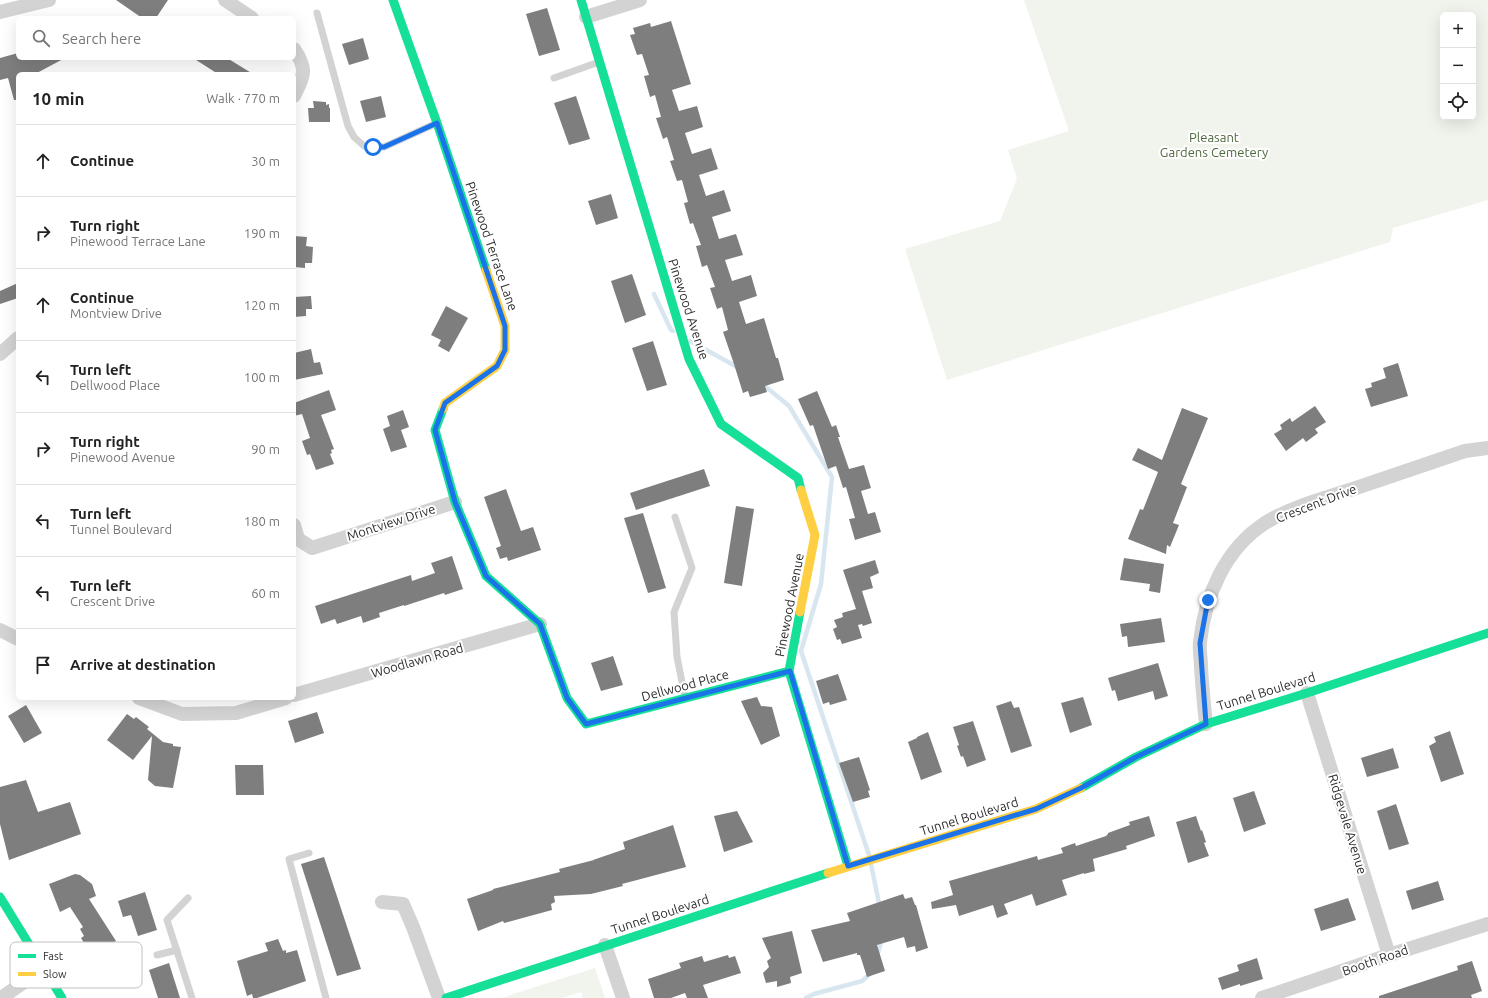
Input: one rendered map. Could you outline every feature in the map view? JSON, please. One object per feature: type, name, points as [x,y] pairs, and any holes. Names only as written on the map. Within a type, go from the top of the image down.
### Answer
[{"type":"street","points":[[0,12],[49,0]]},
{"type":"street","points":[[225,0],[249,16]]},
{"type":"street","name":"Pinewood Terrace Lane","points":[[393,0],[437,123],[505,326],[505,350],[497,366],[445,403],[435,430],[455,502]]},
{"type":"street","name":"Pinewood Avenue","points":[[581,0],[689,359],[721,424],[798,478],[815,535],[790,671],[848,866]]},
{"type":"street","points":[[586,18],[640,0]]},
{"type":"street","points":[[296,52],[302,61],[303,77],[296,92]]},
{"type":"street","points":[[0,354],[16,340]]},
{"type":"street","name":"Crescent Drive","points":[[1206,724],[1200,643],[1208,600],[1216,581],[1226,564],[1249,536],[1264,524],[1312,502],[1465,451],[1488,448]]},
{"type":"street","points":[[455,502],[486,576],[540,624]]},
{"type":"street","name":"Montview Drive","points":[[296,532],[298,540],[312,548],[455,502]]},
{"type":"street","name":"Dellwood Place","points":[[540,624],[567,698],[586,724],[685,697],[790,671]]},
{"type":"street","name":"Woodlawn Road","points":[[296,694],[540,624]]},
{"type":"street","points":[[0,630],[16,638]]},
{"type":"street","name":"Tunnel Boulevard","points":[[446,998],[848,866],[1036,809],[1081,788],[1136,757],[1206,724],[1488,633]]},
{"type":"street","name":"Ridgevale Avenue","points":[[1307,692],[1388,955]]},
{"type":"street","points":[[144,700],[182,714],[236,714],[280,700]]},
{"type":"street","points":[[0,897],[27,942]]},
{"type":"street","points":[[382,902],[403,904],[439,998]]},
{"type":"street","name":"Booth Road","points":[[1262,998],[1388,955],[1488,924]]},
{"type":"street","points":[[605,945],[623,998]]},
{"type":"street","points":[[1,998],[15,988]]},
{"type":"street","points":[[55,988],[62,998]]},
{"type":"lane","points":[[317,13],[348,126],[354,137],[364,146],[384,147],[437,123]]},
{"type":"lane","points":[[554,78],[600,62]]},
{"type":"lane","points":[[675,517],[692,568],[674,612],[677,657],[685,697]]},
{"type":"lane","points":[[309,853],[289,859],[326,998]]},
{"type":"lane","points":[[188,898],[167,920],[192,998]]},
{"type":"lane","points":[[157,955],[177,950]]},
{"type":"green space","name":"Pleasant Gardens Cemetery","points":[[1024,0],[1488,0],[1488,200],[1393,228],[1390,242],[947,380],[905,249],[1000,221],[1017,179],[1008,150],[1069,131]]},
{"type":"green space","points":[[595,968],[605,998],[583,998],[581,992],[562,998],[501,998]]},
{"type":"building","points":[[116,0],[168,0],[157,16],[139,16]]},
{"type":"building","points":[[547,8],[560,50],[539,56],[526,14]]},
{"type":"building","points":[[671,21],[691,84],[672,90],[679,111],[697,106],[703,127],[685,133],[692,154],[711,148],[718,169],[699,175],[706,196],[724,190],[731,211],[712,217],[719,239],[736,234],[743,255],[725,260],[732,281],[751,275],[757,296],[739,302],[746,324],[764,318],[784,380],[765,386],[767,392],[750,397],[748,391],[743,393],[723,332],[728,330],[722,307],[717,309],[710,288],[715,287],[707,265],[702,267],[696,246],[701,245],[693,223],[690,224],[684,203],[688,202],[682,180],[677,181],[670,161],[674,160],[667,137],[663,139],[656,118],[661,117],[655,95],[650,97],[644,76],[649,75],[642,54],[637,55],[630,35],[635,34],[633,28],[650,23],[651,27]]},
{"type":"building","points":[[363,38],[369,59],[349,65],[342,44]]},
{"type":"building","points":[[16,54],[16,60],[61,60],[39,72],[16,72],[16,100],[14,100],[8,78],[0,80],[0,58]]},
{"type":"building","points":[[196,60],[230,60],[250,72],[215,72]]},
{"type":"building","points":[[381,96],[386,117],[366,122],[360,101]]},
{"type":"building","points":[[576,96],[590,139],[569,145],[554,103]]},
{"type":"building","points":[[313,101],[326,102],[326,105],[329,104],[330,122],[309,122],[308,108],[314,108]]},
{"type":"building","points":[[611,194],[618,218],[596,225],[588,201]]},
{"type":"building","points":[[296,236],[307,237],[306,246],[313,247],[312,263],[305,263],[305,268],[296,267]]},
{"type":"building","points":[[632,274],[646,315],[625,323],[611,281]]},
{"type":"building","points":[[16,284],[16,299],[0,304],[0,291]]},
{"type":"building","points":[[311,296],[312,309],[306,309],[306,316],[296,317],[296,297]]},
{"type":"building","points":[[446,306],[468,318],[449,352],[438,346],[441,340],[431,335]]},
{"type":"building","points":[[653,341],[667,385],[647,391],[632,348]]},
{"type":"building","points":[[311,349],[314,363],[320,362],[323,374],[296,380],[296,353]]},
{"type":"building","points":[[1398,363],[1408,396],[1371,407],[1365,389],[1372,387],[1371,383],[1386,378],[1383,368]]},
{"type":"building","points":[[329,390],[336,410],[321,415],[334,449],[331,450],[332,453],[330,454],[334,464],[316,470],[310,454],[307,455],[302,441],[310,438],[302,414],[296,416],[296,402]]},
{"type":"building","points":[[817,391],[832,427],[836,425],[840,437],[838,437],[849,469],[864,465],[871,488],[861,491],[868,514],[875,512],[881,532],[855,540],[849,519],[855,518],[846,487],[843,488],[836,466],[828,469],[813,425],[810,426],[798,399]]},
{"type":"building","points":[[1315,406],[1326,422],[1315,429],[1318,433],[1306,442],[1303,438],[1286,451],[1274,434],[1282,429],[1280,425],[1290,418],[1292,422]]},
{"type":"building","points":[[1182,408],[1208,418],[1181,484],[1187,487],[1173,523],[1179,525],[1170,547],[1167,545],[1166,554],[1128,539],[1140,509],[1143,510],[1158,472],[1132,460],[1138,448],[1162,460]]},
{"type":"building","points":[[403,410],[409,427],[401,430],[407,447],[391,452],[383,429],[390,426],[387,416]]},
{"type":"building","points":[[704,469],[710,486],[636,510],[630,493]]},
{"type":"building","points":[[506,489],[521,531],[533,527],[541,550],[508,561],[507,557],[500,559],[496,548],[501,546],[484,497]]},
{"type":"building","points":[[736,506],[754,509],[742,586],[724,583]]},
{"type":"building","points":[[643,513],[666,588],[648,593],[624,518]]},
{"type":"building","points":[[452,556],[463,589],[445,595],[444,593],[379,613],[380,617],[363,623],[361,616],[337,624],[335,619],[321,624],[315,606],[411,575],[412,581],[435,573],[431,563]]},
{"type":"building","points":[[1124,558],[1164,564],[1160,593],[1149,591],[1150,584],[1120,580]]},
{"type":"building","points":[[875,560],[879,573],[870,577],[873,588],[862,591],[872,623],[863,626],[862,624],[858,625],[862,638],[842,644],[840,639],[837,640],[833,629],[837,627],[834,620],[843,617],[842,613],[856,609],[843,570]]},
{"type":"building","points":[[1161,618],[1165,642],[1128,647],[1127,636],[1122,637],[1120,624]]},
{"type":"building","points":[[613,656],[623,685],[601,691],[591,663]]},
{"type":"building","points":[[1158,663],[1168,696],[1155,700],[1153,691],[1118,701],[1115,690],[1112,691],[1108,678]]},
{"type":"building","points":[[838,674],[847,700],[830,705],[829,702],[823,704],[816,681]]},
{"type":"building","points":[[757,697],[761,706],[772,707],[780,736],[761,745],[741,701]]},
{"type":"building","points":[[1083,697],[1092,725],[1070,733],[1061,703]]},
{"type":"building","points":[[1011,701],[1014,708],[1019,707],[1032,746],[1011,753],[996,706]]},
{"type":"building","points":[[26,705],[42,733],[24,743],[8,716]]},
{"type":"building","points":[[317,712],[324,733],[295,743],[288,721]]},
{"type":"building","points":[[127,714],[134,719],[136,717],[149,727],[147,729],[163,742],[181,747],[173,788],[155,786],[148,780],[152,736],[133,760],[107,740]]},
{"type":"building","points":[[973,721],[986,760],[967,767],[957,746],[959,745],[953,727]]},
{"type":"building","points":[[1450,731],[1464,774],[1441,782],[1429,746],[1436,742],[1434,737]]},
{"type":"building","points":[[928,732],[942,772],[921,780],[908,742]]},
{"type":"building","points":[[1393,748],[1399,768],[1367,777],[1361,758]]},
{"type":"building","points":[[859,757],[870,790],[868,791],[870,797],[853,802],[839,763]]},
{"type":"building","points":[[235,765],[263,765],[264,795],[236,795]]},
{"type":"building","points":[[26,780],[38,812],[70,802],[81,834],[9,860],[0,824],[0,787]]},
{"type":"building","points":[[1254,791],[1266,824],[1244,832],[1233,798]]},
{"type":"building","points":[[1396,804],[1409,844],[1389,850],[1377,811]]},
{"type":"building","points":[[737,811],[753,842],[724,852],[714,816]]},
{"type":"building","points":[[1149,816],[1155,836],[1126,846],[1127,849],[1093,859],[1095,871],[1062,880],[1067,895],[1036,906],[1032,894],[1004,904],[1008,914],[997,918],[993,905],[959,916],[956,905],[932,909],[931,902],[953,895],[949,881],[1037,856],[1038,860],[1063,853],[1061,848],[1075,843],[1076,846],[1106,836],[1108,833],[1130,825],[1129,822]]},
{"type":"building","points":[[1196,816],[1206,842],[1204,843],[1209,856],[1188,863],[1176,822]]},
{"type":"building","points":[[673,825],[686,867],[591,894],[554,896],[555,902],[551,904],[552,910],[504,923],[503,921],[478,931],[467,899],[493,889],[560,872],[559,869],[594,860],[625,849],[623,842]]},
{"type":"building","points":[[324,857],[361,969],[337,976],[301,864]]},
{"type":"building","points":[[75,874],[80,875],[92,884],[96,896],[89,899],[116,941],[83,942],[81,938],[84,936],[80,929],[83,927],[70,907],[60,912],[49,884]]},
{"type":"building","points":[[1438,881],[1444,900],[1412,910],[1406,891]]},
{"type":"building","points":[[145,892],[157,930],[138,936],[131,915],[123,917],[118,901]]},
{"type":"building","points":[[903,894],[905,899],[912,897],[916,905],[928,948],[916,952],[915,946],[907,948],[904,937],[877,945],[885,971],[867,977],[860,955],[857,955],[857,953],[823,962],[811,930],[850,921],[847,913]]},
{"type":"building","points":[[1348,898],[1356,920],[1321,931],[1314,909]]},
{"type":"building","points":[[792,931],[802,973],[790,977],[791,983],[777,987],[777,981],[766,983],[763,973],[769,967],[767,961],[771,958],[762,938]]},
{"type":"building","points":[[278,939],[283,951],[286,950],[286,953],[297,950],[306,981],[257,998],[253,998],[252,994],[247,996],[237,961],[268,951],[265,943]]},
{"type":"building","points":[[728,955],[729,958],[735,956],[741,973],[703,985],[708,998],[687,998],[685,993],[671,998],[654,998],[648,979],[681,968],[679,963],[702,956],[704,962]]},
{"type":"building","points":[[1257,958],[1263,979],[1222,990],[1218,978],[1239,971],[1237,965]]},
{"type":"building","points":[[1472,961],[1482,991],[1471,995],[1472,998],[1379,998],[1379,996],[1458,970],[1457,966]]},
{"type":"building","points":[[169,963],[180,998],[158,998],[149,970]]},
{"type":"waterway","points":[[654,294],[671,330],[673,331]]},
{"type":"waterway","points":[[690,341],[739,368]]},
{"type":"waterway","points":[[760,382],[789,406],[832,477],[821,584],[801,651],[869,855]]},
{"type":"waterway","points":[[871,864],[880,908]]},
{"type":"waterway","points":[[877,956],[882,939]]},
{"type":"waterway","points":[[806,998],[814,994],[862,981],[871,973]]},
{"type":"traffic: fast","points":[[393,0],[437,123],[486,270]]},
{"type":"traffic: fast","points":[[581,0],[689,359],[721,424],[798,478],[801,490]]},
{"type":"traffic: fast","points":[[443,409],[435,430],[455,502],[486,576],[540,624],[567,698],[586,724],[789,671]]},
{"type":"traffic: fast","points":[[800,612],[789,671],[848,866]]},
{"type":"traffic: fast","points":[[1081,788],[1136,757],[1206,724],[1307,693],[1488,633]]},
{"type":"traffic: fast","points":[[446,998],[828,873]]},
{"type":"traffic: fast","points":[[0,897],[28,942]]},
{"type":"traffic: fast","points":[[56,988],[62,998]]},
{"type":"traffic: slow","points":[[443,409],[445,403],[497,366],[505,350],[505,326],[486,270]]},
{"type":"traffic: slow","points":[[800,612],[815,535],[801,490]]},
{"type":"traffic: slow","points":[[828,873],[1036,809],[1081,788]]},
{"type":"route","points":[[373,147],[384,147],[437,123],[505,326],[505,350],[497,366],[445,403],[435,430],[455,502],[486,576],[540,624],[567,698],[586,724],[685,697],[790,671],[848,866],[1036,809],[1081,788],[1136,757],[1206,724],[1200,643],[1208,600]]}]
